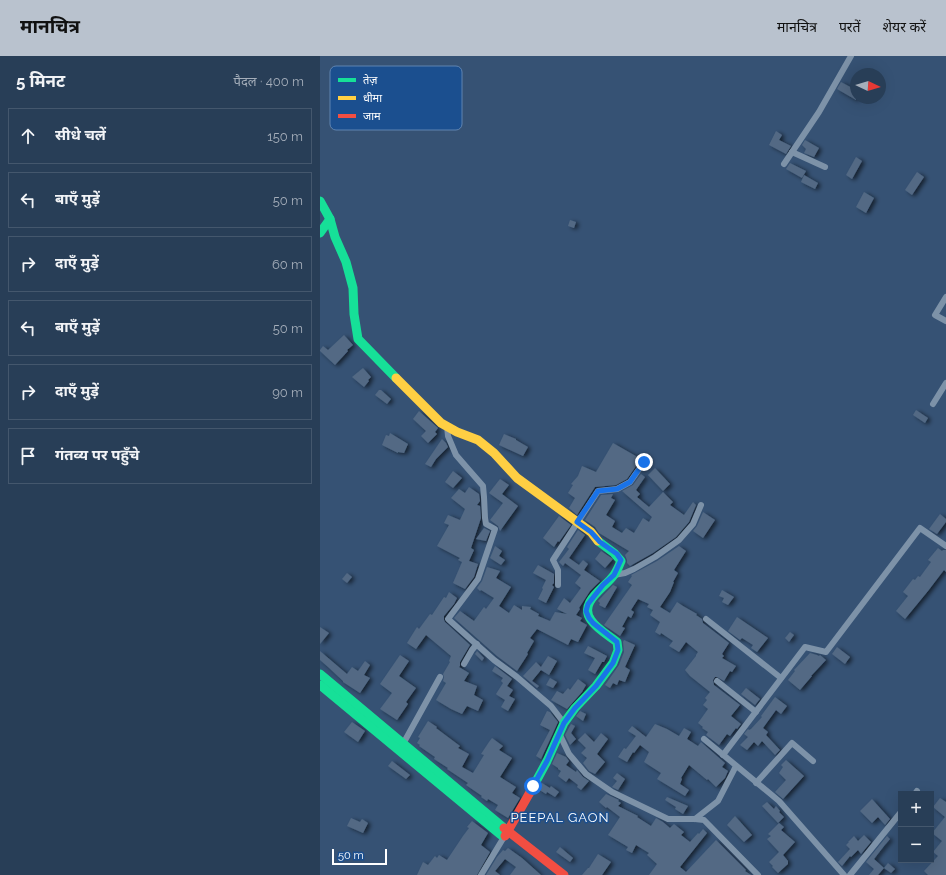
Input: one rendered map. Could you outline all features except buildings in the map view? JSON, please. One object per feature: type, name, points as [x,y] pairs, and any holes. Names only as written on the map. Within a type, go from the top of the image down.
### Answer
[{"type":"street","points":[[784,164],[819,112],[852,56]]},
{"type":"street","points":[[792,152],[825,167]]},
{"type":"street","points":[[320,201],[330,219],[335,237],[346,262],[353,288],[354,314],[358,338],[441,423],[457,432],[478,440],[517,478],[591,532],[621,560],[614,575],[603,585],[588,604],[586,611],[593,623],[617,642],[618,650],[613,663],[596,686],[575,708],[564,723],[547,761],[481,875]]},
{"type":"street","points":[[320,233],[330,219]]},
{"type":"street","points":[[946,297],[935,315],[946,321]]},
{"type":"street","points":[[933,404],[946,383]]},
{"type":"street","points":[[447,426],[448,436],[456,455],[483,486],[486,524],[495,529],[478,579],[448,619],[494,660],[517,677],[551,706],[564,723]]},
{"type":"street","points":[[558,585],[558,570],[552,560],[598,491],[617,489],[630,482],[644,462]]},
{"type":"street","points":[[614,575],[625,573],[634,569],[679,540],[694,524],[701,505]]},
{"type":"street","points":[[723,755],[805,647],[826,652],[920,528],[946,546]]},
{"type":"street","points":[[706,619],[781,678]]},
{"type":"street","points":[[464,664],[477,644]]},
{"type":"street","points":[[320,674],[553,875]]},
{"type":"street","points":[[402,744],[440,677]]},
{"type":"street","points":[[717,681],[756,712]]},
{"type":"street","points":[[320,685],[506,834],[564,875]]},
{"type":"street","points":[[559,733],[569,754],[586,774],[612,792],[668,819],[704,820],[758,875]]},
{"type":"street","points":[[704,740],[779,801],[844,875]]},
{"type":"street","points":[[756,782],[792,743],[813,760]]},
{"type":"street","points":[[695,819],[718,801],[736,766]]},
{"type":"street","points":[[850,875],[898,816]]},
{"type":"traffic: fast","points":[[320,201],[330,219],[335,237],[346,262],[353,288],[354,314],[358,339],[396,378]]},
{"type":"traffic: fast","points":[[320,233],[330,219]]},
{"type":"traffic: fast","points":[[533,787],[547,761],[564,723],[575,708],[596,686],[613,663],[618,650],[617,642],[596,626],[588,613],[590,601],[614,575],[621,561],[614,553],[598,541]]},
{"type":"traffic: fast","points":[[320,674],[504,828]]},
{"type":"traffic: fast","points":[[320,685],[501,835]]},
{"type":"traffic: slow","points":[[396,378],[441,423],[457,432],[478,440],[494,453],[517,478],[591,532],[598,541]]},
{"type":"traffic: jam","points":[[505,836],[533,787]]},
{"type":"traffic: jam","points":[[504,828],[564,875]]},
{"type":"district","name":"PEEPAL GAON","points":[[560,817]]},
{"type":"route","points":[[533,786],[547,761],[564,723],[575,708],[596,686],[613,663],[618,650],[617,642],[593,623],[586,611],[588,604],[603,585],[614,575],[621,560],[617,554],[600,542],[591,532],[577,522],[598,491],[617,489],[630,482],[644,462]]}]
